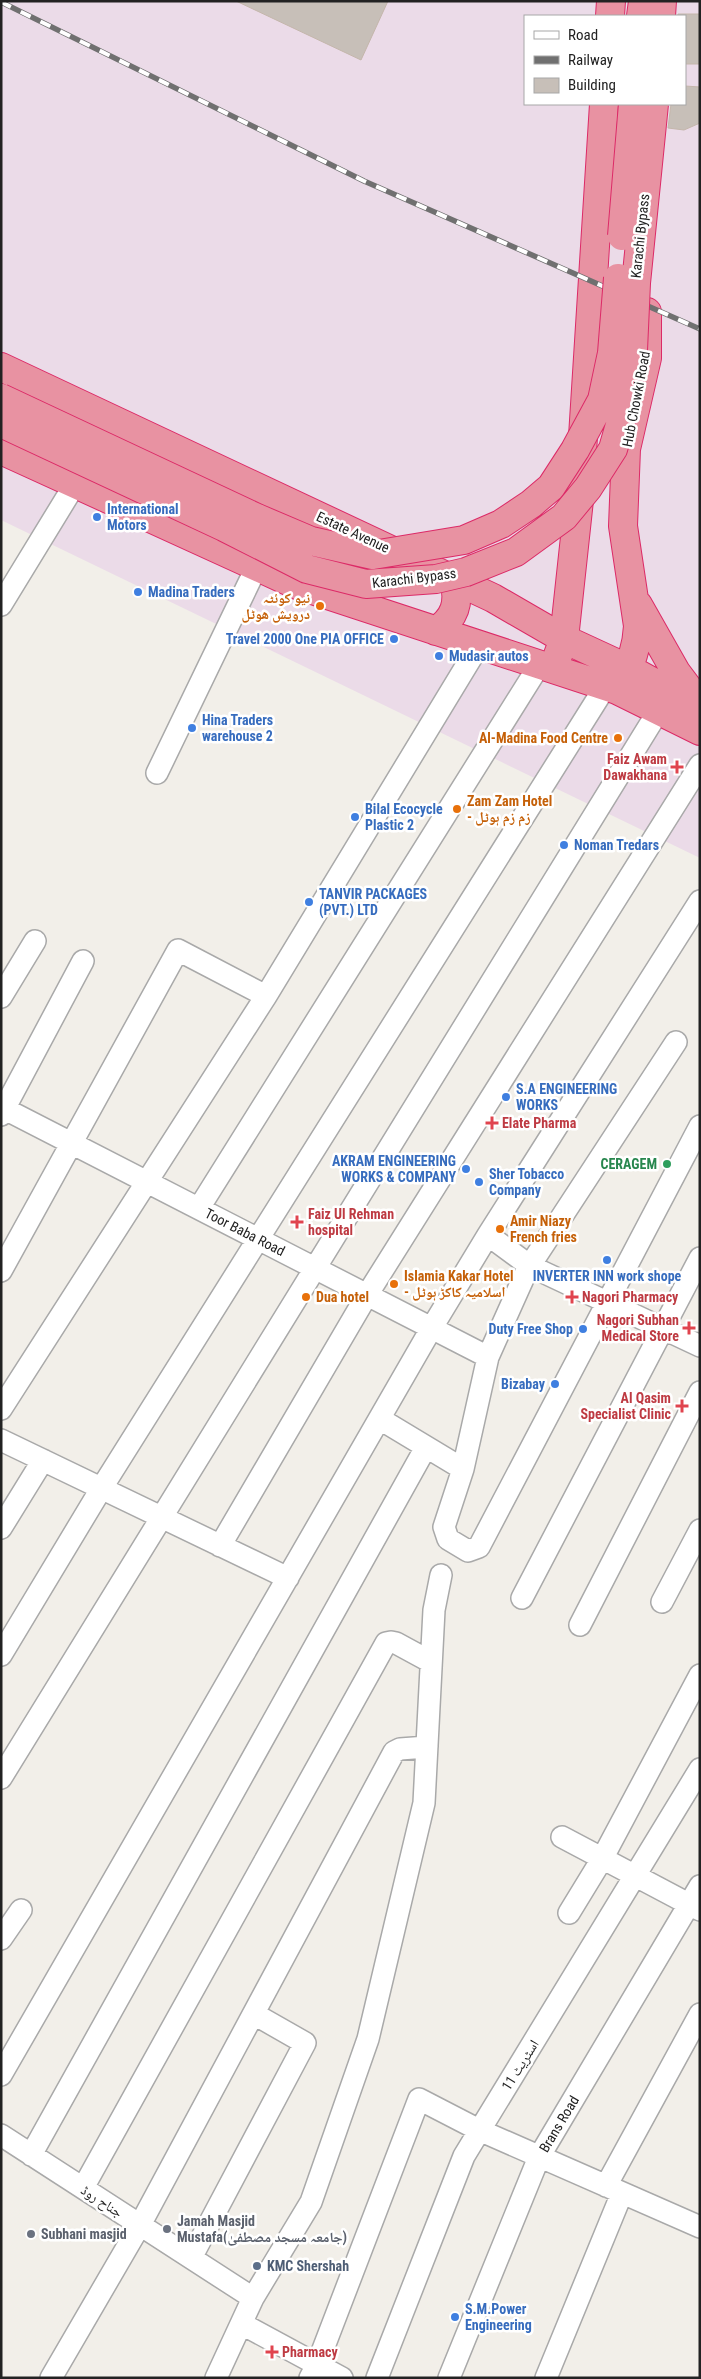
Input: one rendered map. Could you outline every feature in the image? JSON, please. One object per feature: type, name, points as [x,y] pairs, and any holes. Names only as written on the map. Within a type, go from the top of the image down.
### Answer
[{"type":"highway","points":[[610,15],[612,1]]},
{"type":"highway","points":[[641,15],[643,1]]},
{"type":"highway","points":[[661,15],[662,1]]},
{"type":"highway","points":[[670,15],[671,1]]},
{"type":"highway","points":[[546,666],[564,639],[580,500],[604,105]]},
{"type":"highway","name":"Karachi Bypass","points":[[1,398],[257,518],[311,541],[373,555],[464,540],[501,524],[531,504],[551,487],[575,450],[602,400],[612,353],[633,105]]},
{"type":"highway","name":"Karachi Bypass","points":[[1,422],[224,527],[307,570],[366,584],[436,578],[466,572],[516,552],[564,517],[588,488],[613,449],[626,404],[633,350],[636,283],[654,105]]},
{"type":"highway","name":"Hub Chowki Road","points":[[617,682],[638,638],[638,626],[623,526],[626,449],[647,358],[645,281],[663,105]]},
{"type":"highway","name":"Estate Avenue","points":[[1,367],[493,598],[564,639],[617,682],[659,710],[700,731]]},
{"type":"highway","name":"Estate Avenue","points":[[1,450],[297,585],[479,646],[546,666],[617,682],[700,706]]},
{"type":"highway","points":[[436,631],[448,623],[456,610],[458,595],[454,580]]},
{"type":"highway","points":[[634,597],[676,672],[700,706]]},
{"type":"street","points":[[1,605],[75,484]]},
{"type":"street","points":[[157,773],[257,566]]},
{"type":"street","points":[[1,1408],[266,996],[479,646]]},
{"type":"street","points":[[199,1208],[546,666]]},
{"type":"street","points":[[1,1655],[102,1489],[259,1239],[617,682]]},
{"type":"street","points":[[1,1778],[659,710]]},
{"type":"street","points":[[220,1546],[367,1295],[700,765]]},
{"type":"street","points":[[1,2075],[432,1328],[488,1235],[700,901]]},
{"type":"street","points":[[1,997],[34,941]]},
{"type":"street","points":[[1,1271],[178,950],[266,996]]},
{"type":"street","points":[[2,1110],[83,961]]},
{"type":"street","points":[[676,1042],[530,1266],[488,1357],[463,1469],[444,1527],[448,1539],[468,1551],[473,1551],[479,1547],[700,1126]]},
{"type":"street","name":"Toor Baba Road","points":[[2,1110],[148,1182],[488,1357]]},
{"type":"street","points":[[488,1235],[530,1266],[700,1346]]},
{"type":"street","points":[[522,1598],[700,1258]]},
{"type":"street","points":[[580,1625],[700,1392]]},
{"type":"street","points":[[380,1419],[463,1469]]},
{"type":"street","points":[[1,1440],[288,1578]]},
{"type":"street","points":[[31,2155],[426,1447]]},
{"type":"street","points":[[1,1528],[42,1460]]},
{"type":"street","points":[[662,1602],[700,1530]]},
{"type":"street","points":[[216,2378],[253,2298],[311,2202],[368,2039],[424,1803],[434,1610],[441,1574]]},
{"type":"street","points":[[83,2188],[386,1643],[396,1643],[431,1662]]},
{"type":"street","points":[[569,1913],[602,1859],[700,1675]]},
{"type":"street","points":[[51,2378],[140,2225],[394,1752],[400,1749],[427,1746]]},
{"type":"street","name":"اسٹریٹ 11","points":[[377,2378],[464,2156],[700,1770]]},
{"type":"street","points":[[562,1837],[694,1907]]},
{"type":"street","name":"Brans Road","points":[[448,2378],[539,2157],[694,1907],[700,1886]]},
{"type":"street","points":[[1,1939],[21,1910]]},
{"type":"street","points":[[191,2258],[305,2043],[254,2014]]},
{"type":"street","points":[[546,2378],[614,2190],[700,2014]]},
{"type":"street","points":[[314,2371],[419,2099],[539,2157],[700,2227]]},
{"type":"street","name":"جناح روڈ","points":[[1,2135],[253,2298]]},
{"type":"street","points":[[242,2324],[314,2371],[342,2378]]},
{"type":"shaded area","points":[[1,1],[700,1],[700,858],[1,520]]},
{"type":"building","points":[[236,1],[388,1],[361,60]]},
{"type":"building","points":[[700,14],[700,64],[686,64],[686,15],[678,15]]},
{"type":"building","points":[[686,86],[700,87],[700,123],[684,130],[668,128],[671,105],[686,105]]},
{"type":"railway","points":[[1,2],[364,181],[700,329]]},
{"type":"place","name":"International Motors","points":[[97,517]]},
{"type":"place","name":"Madina Traders","points":[[138,592]]},
{"type":"place","name":"نیو کوئٹہ درویش ھوٹل","points":[[320,606]]},
{"type":"place","name":"Travel 2000 One PIA OFFICE","points":[[394,639]]},
{"type":"place","name":"Mudasir autos","points":[[439,656]]},
{"type":"place","name":"Hina Traders warehouse 2","points":[[192,728]]},
{"type":"place","name":"Al-Madina Food Centre","points":[[618,738]]},
{"type":"place","name":"Faiz Awam Dawakhana","points":[[677,767]]},
{"type":"place","name":"Zam Zam Hotel - زم زم ہوٹل","points":[[457,809]]},
{"type":"place","name":"Bilal Ecocycle Plastic 2","points":[[355,817]]},
{"type":"place","name":"Noman Tredars","points":[[564,845]]},
{"type":"place","name":"TANVIR PACKAGES (PVT.) LTD","points":[[309,902]]},
{"type":"place","name":"S.A ENGINEERING WORKS","points":[[506,1097]]},
{"type":"place","name":"Elate Pharma","points":[[492,1123]]},
{"type":"place","name":"CERAGEM","points":[[667,1164]]},
{"type":"place","name":"AKRAM ENGINEERING WORKS & COMPANY","points":[[466,1169]]},
{"type":"place","name":"Sher Tobacco Company","points":[[479,1182]]},
{"type":"place","name":"Faiz Ul Rehman hospital","points":[[297,1222]]},
{"type":"place","name":"Amir Niazy French fries","points":[[500,1229]]},
{"type":"place","name":"INVERTER INN work shope","points":[[607,1260]]},
{"type":"place","name":"Islamia Kakar Hotel - اسلامیہ کاکڑ ہوٹل","points":[[394,1284]]},
{"type":"place","name":"Dua hotel","points":[[306,1297]]},
{"type":"place","name":"Nagori Pharmacy","points":[[572,1297]]},
{"type":"place","name":"Nagori Subhan Medical Store","points":[[689,1328]]},
{"type":"place","name":"Duty Free Shop","points":[[583,1329]]},
{"type":"place","name":"Bizabay","points":[[555,1384]]},
{"type":"place","name":"Al Qasim Specialist Clinic","points":[[682,1406]]},
{"type":"place","name":"Jamah Masjid Mustafa(جامعہ مسجد مصطفیٰ)","points":[[167,2229]]},
{"type":"place","name":"Subhani masjid","points":[[31,2234]]},
{"type":"place","name":"KMC Shershah","points":[[257,2266]]},
{"type":"place","name":"S.M.Power Engineering","points":[[455,2317]]},
{"type":"place","name":"Pharmacy","points":[[272,2352]]}]
